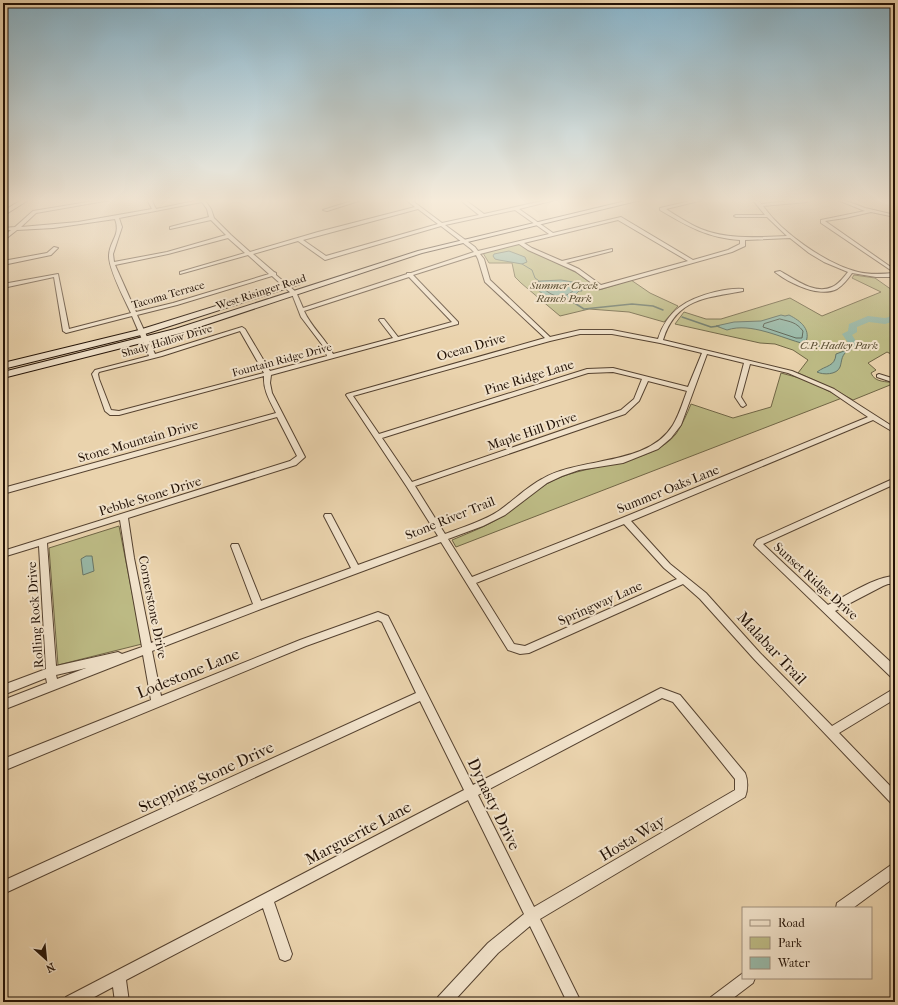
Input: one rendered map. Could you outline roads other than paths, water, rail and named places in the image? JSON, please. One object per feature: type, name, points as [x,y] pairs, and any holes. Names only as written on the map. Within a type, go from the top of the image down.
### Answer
[{"type":"main road","points":[[359,264],[420,246]]},
{"type":"main road","name":"West Risinger Road","points":[[3,375],[42,361],[144,336],[291,290],[445,246]]},
{"type":"main road","name":"West Risinger Road","points":[[291,290],[301,283]]},
{"type":"main road","name":"West Risinger Road","points":[[3,366],[42,361]]},
{"type":"street","points":[[114,246],[111,254],[112,264],[153,356]]},
{"type":"street","points":[[112,264],[168,253],[193,246]]},
{"type":"street","points":[[241,246],[291,290],[302,310],[304,317],[326,346],[331,357]]},
{"type":"street","points":[[182,273],[279,246]]},
{"type":"street","points":[[308,246],[325,258],[367,246]]},
{"type":"street","points":[[468,246],[482,259],[487,282],[549,339]]},
{"type":"street","points":[[302,310],[409,274],[504,246]]},
{"type":"street","points":[[525,246],[584,275],[600,287],[693,262],[730,251],[741,246]]},
{"type":"street","points":[[666,246],[693,262]]},
{"type":"street","points":[[804,246],[828,264],[850,273],[881,277],[895,273]]},
{"type":"street","points":[[857,246],[895,273]]},
{"type":"street","points":[[3,263],[49,254],[56,248]]},
{"type":"street","points":[[562,263],[610,250]]},
{"type":"street","points":[[778,272],[808,288],[817,291],[826,291],[843,284],[850,273]]},
{"type":"street","name":"Tacoma Terrace","points":[[3,286],[56,275],[66,331],[175,304],[274,274]]},
{"type":"street","name":"Fountain Ridge Drive","points":[[112,413],[268,374],[456,323],[409,274]]},
{"type":"street","points":[[660,341],[667,321],[686,303],[727,290],[741,290]]},
{"type":"street","points":[[382,320],[397,339]]},
{"type":"street","name":"Shady Hollow Drive","points":[[112,413],[108,411],[96,379],[95,374],[98,371],[242,329],[268,374]]},
{"type":"street","name":"Ocean Drive","points":[[526,650],[511,647],[410,485],[350,395],[549,339],[580,332],[612,332],[660,341],[790,372],[832,390],[895,431]]},
{"type":"street","name":"Stone River Trail","points":[[3,705],[258,606],[480,524],[502,513],[544,481],[559,474],[578,468],[620,461],[655,447],[668,436],[677,425],[705,352]]},
{"type":"street","points":[[742,405],[738,397],[747,362]]},
{"type":"street","name":"Pine Ridge Lane","points":[[377,437],[586,371],[613,370],[691,390]]},
{"type":"street","points":[[268,374],[267,387],[280,414]]},
{"type":"street","points":[[879,376],[895,381]]},
{"type":"street","name":"Maple Hill Drive","points":[[410,485],[623,412],[637,400],[646,378]]},
{"type":"street","name":"Pebble Stone Drive","points":[[3,554],[294,463],[301,457],[280,414]]},
{"type":"street","name":"Stone Mountain Drive","points":[[3,491],[280,414]]},
{"type":"street","name":"Summer Oaks Lane","points":[[471,581],[625,520],[874,417]]},
{"type":"street","name":"Sunset Ridge Drive","points":[[895,482],[760,542],[758,546],[895,674]]},
{"type":"street","name":"Cornerstone Drive","points":[[124,516],[130,558],[157,702]]},
{"type":"street","points":[[328,516],[356,570]]},
{"type":"street","name":"Malabar Trail","points":[[625,520],[667,566],[703,596],[757,656],[895,799]]},
{"type":"street","name":"Rolling Rock Drive","points":[[43,541],[52,686]]},
{"type":"street","points":[[235,546],[258,606]]},
{"type":"street","name":"Springway Lane","points":[[526,650],[684,580]]},
{"type":"street","points":[[827,610],[880,582],[895,580]]},
{"type":"street","name":"Lodestone Lane","points":[[3,765],[355,623],[378,616],[385,619]]},
{"type":"street","name":"Dynasty Drive","points":[[385,619],[574,1002]]},
{"type":"street","name":"Stone River Trail","points":[[3,690],[51,672],[148,649]]},
{"type":"street","name":"Marguerite Lane","points":[[71,1002],[661,693]]},
{"type":"street","name":"Hosta Way","points":[[443,1002],[493,948],[532,916],[741,792],[741,776],[676,698],[661,693]]},
{"type":"street","points":[[832,732],[895,693]]},
{"type":"street","name":"Stepping Stone Drive","points":[[3,888],[423,695]]},
{"type":"street","points":[[843,907],[895,869]]},
{"type":"street","points":[[267,899],[286,954]]},
{"type":"street","points":[[119,977],[122,1002]]},
{"type":"street","points":[[716,1002],[747,979]]},
{"type":"water","points":[[509,251],[525,257],[527,262],[522,264],[499,260],[495,259],[493,256],[494,254]]},
{"type":"water","points":[[561,280],[573,282],[580,286],[582,291],[579,291],[570,300],[564,301],[553,299],[544,295],[531,284],[540,281]]},
{"type":"water","points":[[781,315],[789,315],[798,320],[804,326],[807,334],[805,344],[756,329],[736,328],[727,330],[716,326],[734,322],[761,321]]},
{"type":"water","points":[[844,351],[846,352],[842,357],[840,367],[836,372],[823,374],[817,372],[832,364],[836,354]]},
{"type":"water","points":[[86,556],[92,556],[94,571],[83,575],[81,559]]},
{"type":"waterway","points":[[522,264],[532,270],[535,278],[542,283]]},
{"type":"waterway","points":[[568,299],[584,309],[632,304],[653,306],[663,310]]},
{"type":"waterway","points":[[848,347],[854,346],[851,339],[846,335],[853,332],[852,326],[868,319],[885,321],[892,319],[895,313]]},
{"type":"waterway","points":[[682,317],[711,327],[719,326]]},
{"type":"waterway","points":[[803,343],[832,349],[848,347]]},
{"type":"waterway","points":[[846,352],[852,349],[851,347]]},
{"type":"park label","name":"Summer Creek Ranch Park","points":[[564,291]]},
{"type":"park label","name":"C.P. Hadley Park","points":[[839,345]]}]
